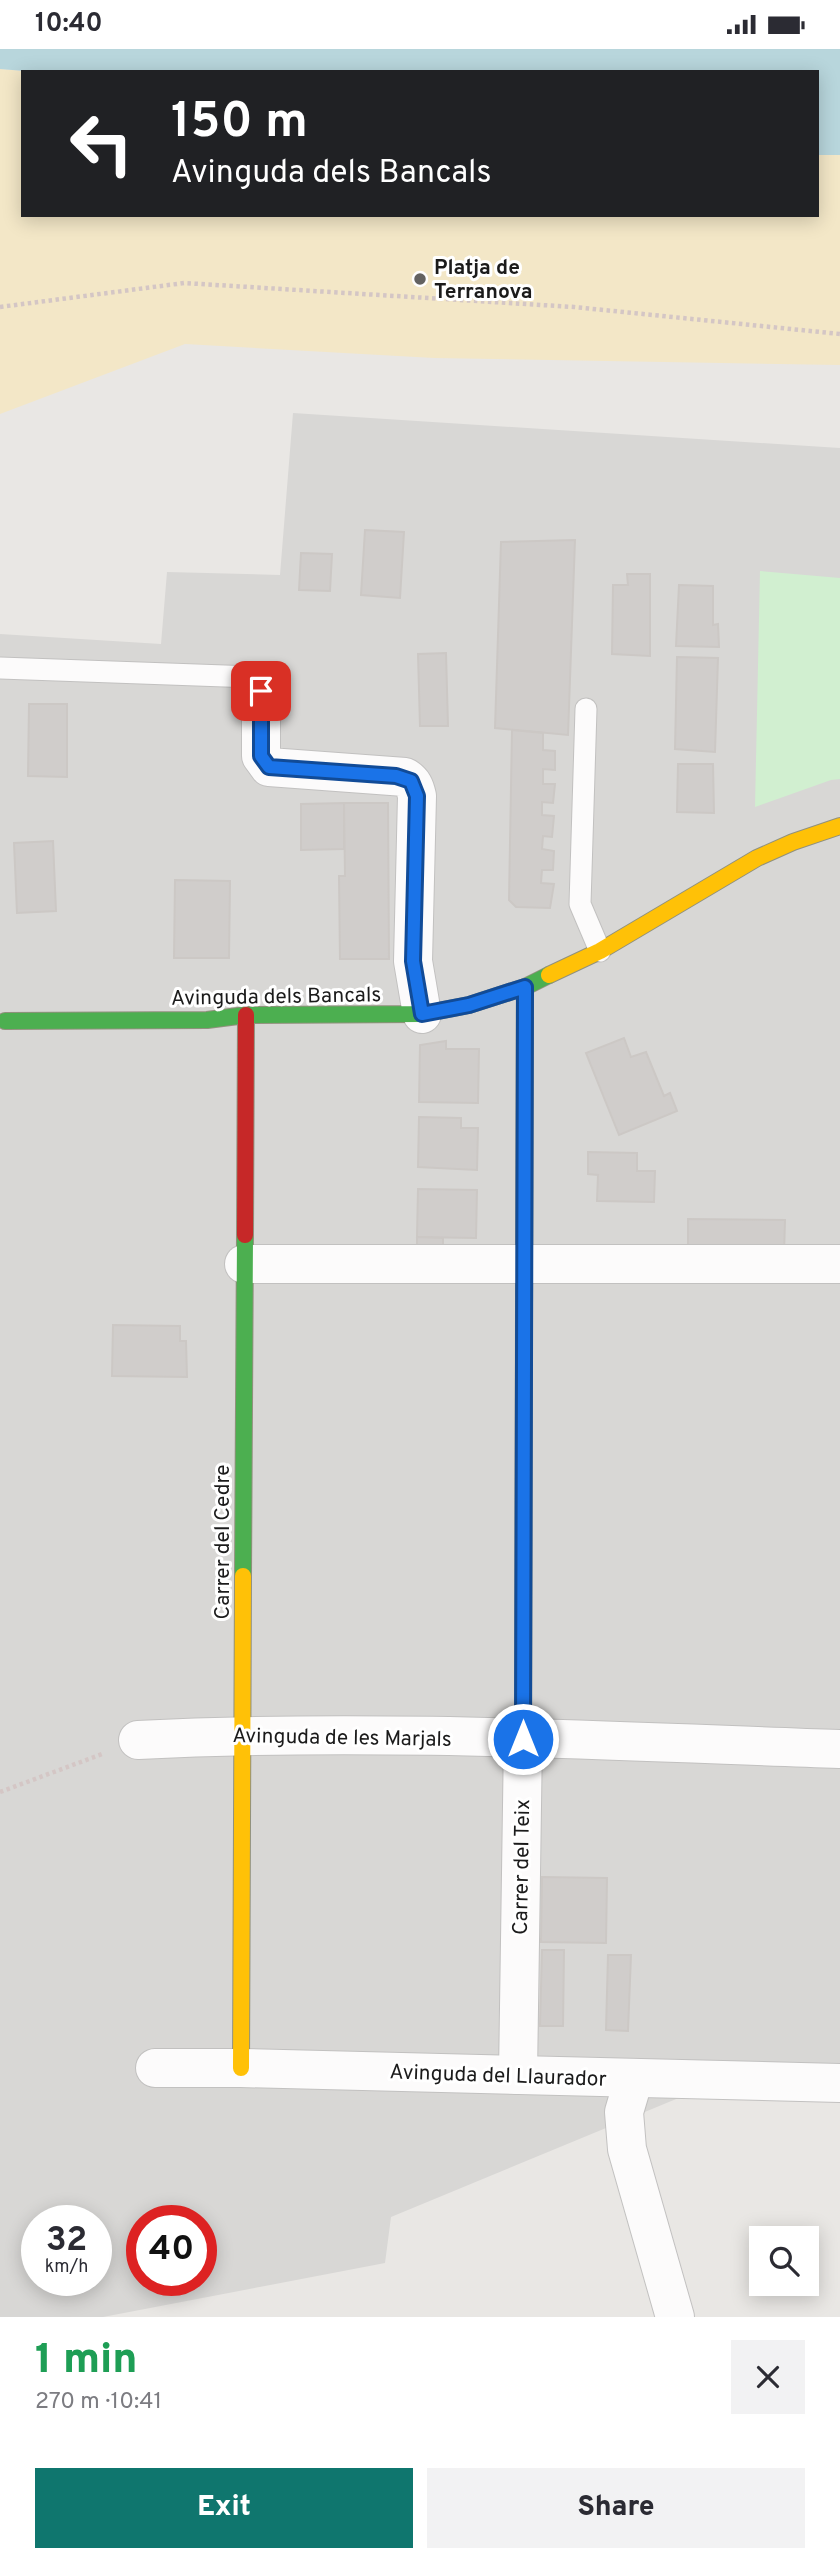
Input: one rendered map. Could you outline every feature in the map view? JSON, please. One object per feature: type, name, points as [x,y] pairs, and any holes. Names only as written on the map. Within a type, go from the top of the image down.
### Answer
[{"type":"street","points":[[261,691],[261,756],[269,767],[396,776],[411,781],[415,788],[413,961],[422,1014]]},
{"type":"street","name":"Avinguda dels Bancals","points":[[5,1021],[207,1020],[246,1015],[422,1014],[469,1005],[525,987],[600,951],[757,858],[840,826]]},
{"type":"street","name":"Carrer del Teix","points":[[518,2075],[523,1739],[525,987]]},
{"type":"street","name":"Carrer del Cedre","points":[[241,2068],[246,1015]]},
{"type":"street","points":[[244,1264],[840,1264]]},
{"type":"street","name":"Avinguda de les Marjals","points":[[138,1740],[242,1734],[840,1749]]},
{"type":"street","name":"Avinguda del Llaurador","points":[[155,2068],[840,2083]]},
{"type":"street","points":[[634,2078],[624,2112],[627,2149],[675,2317]]},
{"type":"lane","points":[[0,668],[253,677],[260,685],[261,691]]},
{"type":"lane","points":[[586,709],[580,904],[600,951]]},
{"type":"path","points":[[0,307],[184,283],[573,307],[840,334]]},
{"type":"path","points":[[0,1792],[138,1740]]},
{"type":"shaded area","points":[[293,413],[840,448],[840,2102],[681,2097],[391,2217],[385,2263],[217,2295],[217,2205],[126,2205],[126,2296],[213,2296],[103,2317],[0,2317],[0,634],[161,644],[167,572],[280,575]]},
{"type":"sand","name":"Platja de Terranova","points":[[0,69],[21,71],[21,217],[819,217],[819,148],[840,148],[840,365],[434,358],[185,344],[0,414]]},
{"type":"green space","points":[[760,571],[840,578],[840,779],[755,807]]},
{"type":"water","points":[[0,49],[840,49],[840,155],[819,155],[819,70],[0,69]]},
{"type":"building","points":[[365,530],[404,532],[400,598],[361,595]]},
{"type":"building","points":[[575,540],[568,735],[495,728],[501,542]]},
{"type":"building","points":[[301,553],[332,554],[330,591],[299,590]]},
{"type":"building","points":[[627,574],[650,574],[650,656],[612,654],[613,585],[628,585]]},
{"type":"building","points":[[679,585],[713,586],[713,625],[718,624],[719,647],[676,646]]},
{"type":"building","points":[[446,653],[448,726],[420,726],[418,654]]},
{"type":"building","points":[[677,657],[718,658],[715,752],[675,749]]},
{"type":"building","points":[[29,704],[67,704],[67,777],[28,776]]},
{"type":"building","points":[[512,730],[543,733],[543,750],[555,751],[555,770],[543,769],[543,784],[555,784],[553,803],[542,802],[542,815],[554,816],[552,837],[543,836],[542,849],[554,851],[553,870],[542,870],[541,883],[554,884],[550,908],[516,907],[509,900]]},
{"type":"building","points":[[678,764],[713,764],[714,813],[677,812]]},
{"type":"building","points":[[344,803],[344,849],[301,850],[301,804]]},
{"type":"building","points":[[344,803],[388,803],[389,959],[340,959],[339,876],[345,876]]},
{"type":"building","points":[[53,841],[56,911],[17,913],[14,843]]},
{"type":"building","points":[[175,880],[230,881],[229,958],[174,958]]},
{"type":"building","points":[[624,1038],[631,1057],[646,1052],[664,1096],[670,1093],[677,1111],[619,1135],[586,1053]]},
{"type":"building","points":[[446,1041],[446,1049],[479,1049],[478,1103],[419,1102],[420,1045]]},
{"type":"building","points":[[419,1117],[461,1118],[461,1128],[478,1128],[477,1170],[418,1167]]},
{"type":"building","points":[[588,1152],[637,1153],[637,1171],[655,1171],[654,1202],[597,1201],[598,1175],[588,1174]]},
{"type":"building","points":[[418,1189],[477,1190],[476,1238],[417,1237]]},
{"type":"building","points":[[688,1219],[785,1220],[784,1254],[688,1253]]},
{"type":"building","points":[[417,1237],[443,1238],[443,1252],[417,1252]]},
{"type":"building","points":[[113,1325],[180,1326],[180,1341],[186,1341],[187,1377],[112,1376]]},
{"type":"building","points":[[542,1877],[607,1878],[606,1943],[541,1942]]},
{"type":"building","points":[[542,1950],[564,1950],[563,2026],[540,2026]]},
{"type":"building","points":[[608,1955],[631,1955],[628,2031],[606,2030]]},
{"type":"traffic: fast","points":[[5,1021],[207,1020],[246,1015],[422,1014],[469,1005],[525,987],[549,975]]},
{"type":"traffic: fast","points":[[524,1307],[525,987]]},
{"type":"traffic: fast","points":[[243,1576],[245,1235]]},
{"type":"traffic: slow","points":[[549,975],[600,951],[757,858],[840,826]]},
{"type":"traffic: slow","points":[[241,2068],[243,1576]]},
{"type":"traffic: jam","points":[[245,1235],[246,1015]]},
{"type":"traffic: jam","points":[[523,1739],[524,1307]]},
{"type":"place","name":"Platja de Terranova","points":[[420,279]]},
{"type":"route","points":[[261,691],[261,756],[269,767],[405,777],[415,788],[413,961],[422,1014],[469,1005],[525,987],[523,1739]]}]
